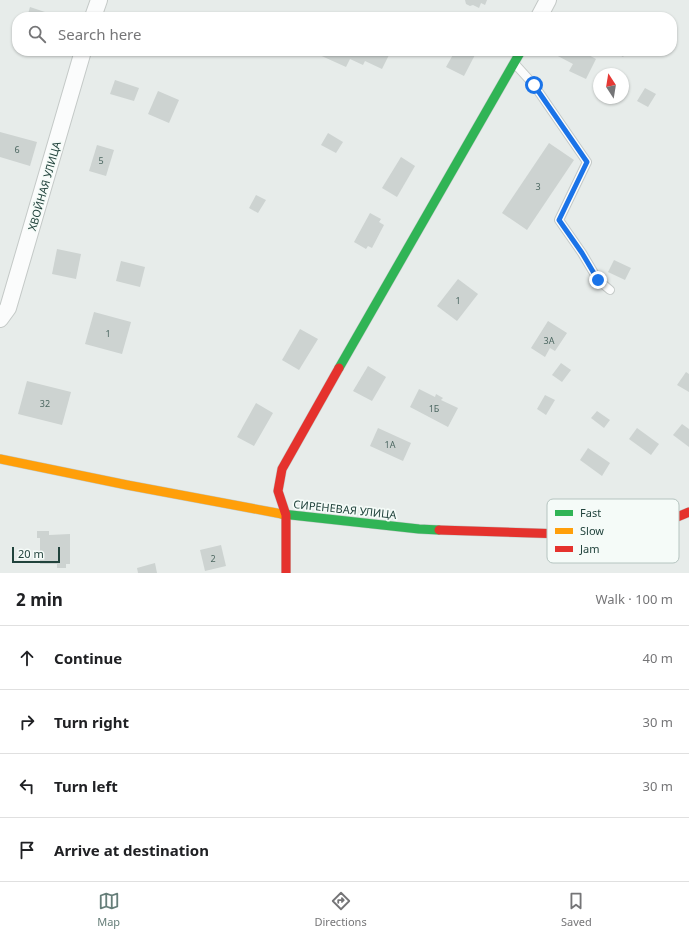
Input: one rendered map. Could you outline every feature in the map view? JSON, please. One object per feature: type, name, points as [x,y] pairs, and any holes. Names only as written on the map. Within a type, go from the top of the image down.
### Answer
[{"type":"street","points":[[95,12],[99,0]]},
{"type":"street","points":[[542,12],[548,0]]},
{"type":"street","name":"ХВОЙНАЯ УЛИЦА","points":[[0,318],[8,308],[82,56]]},
{"type":"street","points":[[286,573],[286,515],[278,491],[282,469],[518,56]]},
{"type":"street","name":"СИРЕНЕВАЯ УЛИЦА","points":[[0,460],[127,486],[286,515],[419,529],[547,533]]},
{"type":"street","name":"СИРЕНЕВАЯ УЛИЦА","points":[[679,516],[689,512]]},
{"type":"lane","points":[[514,64],[534,85],[587,162],[559,220],[582,253],[598,280],[610,290]]},
{"type":"building","points":[[465,0],[487,0],[485,5],[481,3],[479,8],[466,4]]},
{"type":"building","points":[[30,7],[45,12],[28,12]]},
{"type":"building","points":[[322,56],[388,56],[382,69],[365,61],[363,65],[350,59],[346,67]]},
{"type":"building","points":[[452,56],[474,56],[464,76],[446,67]]},
{"type":"building","points":[[558,56],[590,56],[596,59],[586,79],[569,71],[573,64]]},
{"type":"building","points":[[115,80],[139,88],[134,101],[110,94]]},
{"type":"building","points":[[645,88],[656,94],[648,107],[637,101]]},
{"type":"building","points":[[158,91],[179,100],[169,123],[148,114]]},
{"type":"building","points":[[0,132],[37,142],[30,166],[0,157]]},
{"type":"building","points":[[328,133],[343,142],[336,153],[321,145]]},
{"type":"building","points":[[549,143],[574,160],[527,230],[502,213]]},
{"type":"building","points":[[97,145],[114,150],[106,176],[89,171]]},
{"type":"building","points":[[401,157],[415,166],[397,197],[382,188]]},
{"type":"building","points":[[256,195],[266,200],[258,213],[249,208]]},
{"type":"building","points":[[370,213],[381,219],[379,222],[384,225],[372,248],[368,246],[366,249],[354,242]]},
{"type":"building","points":[[57,249],[81,254],[76,279],[52,274]]},
{"type":"building","points":[[614,260],[631,268],[625,280],[608,272]]},
{"type":"building","points":[[121,261],[145,267],[140,287],[116,281]]},
{"type":"building","points":[[458,279],[478,294],[457,321],[437,306]]},
{"type":"building","points":[[94,312],[131,322],[122,354],[85,344]]},
{"type":"building","points":[[548,321],[567,333],[555,351],[550,348],[545,357],[531,348]]},
{"type":"building","points":[[300,329],[318,339],[299,370],[282,360]]},
{"type":"building","points":[[561,363],[571,370],[562,382],[552,375]]},
{"type":"building","points":[[368,366],[386,377],[372,401],[353,391]]},
{"type":"building","points":[[686,372],[689,374],[689,392],[677,385]]},
{"type":"building","points":[[27,381],[71,392],[62,425],[18,414]]},
{"type":"building","points":[[419,389],[435,397],[436,394],[443,398],[441,400],[458,408],[448,427],[410,407]]},
{"type":"building","points":[[545,395],[555,400],[546,415],[537,409]]},
{"type":"building","points":[[256,403],[273,413],[254,446],[237,437]]},
{"type":"building","points":[[597,411],[610,420],[604,428],[591,418]]},
{"type":"building","points":[[682,424],[689,429],[689,447],[673,435]]},
{"type":"building","points":[[378,428],[411,443],[403,461],[370,446]]},
{"type":"building","points":[[637,428],[659,444],[651,455],[629,439]]},
{"type":"building","points":[[588,448],[610,463],[602,476],[580,460]]},
{"type":"building","points":[[37,531],[49,531],[49,535],[70,534],[70,564],[66,564],[66,568],[57,568],[57,564],[40,564],[40,538],[37,538]]},
{"type":"building","points":[[221,545],[226,566],[205,571],[200,550]]},
{"type":"building","points":[[155,563],[157,573],[138,573],[137,568]]},
{"type":"traffic: fast","points":[[339,368],[518,56]]},
{"type":"traffic: fast","points":[[282,514],[439,530]]},
{"type":"traffic: slow","points":[[0,459],[127,485],[282,514]]},
{"type":"traffic: jam","points":[[286,573],[286,515],[278,491],[282,469],[339,368]]},
{"type":"traffic: jam","points":[[679,516],[689,512]]},
{"type":"traffic: jam","points":[[439,530],[547,533]]},
{"type":"route","points":[[534,85],[587,162],[559,220],[582,253],[598,280]]}]
